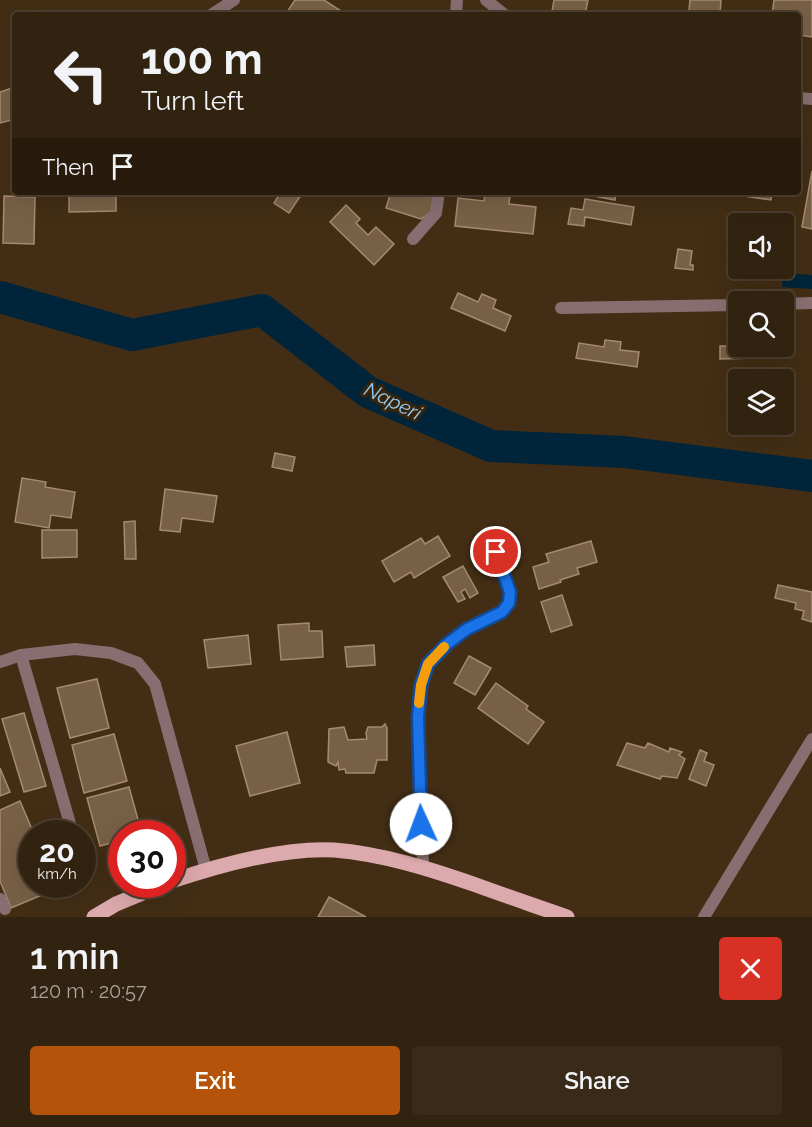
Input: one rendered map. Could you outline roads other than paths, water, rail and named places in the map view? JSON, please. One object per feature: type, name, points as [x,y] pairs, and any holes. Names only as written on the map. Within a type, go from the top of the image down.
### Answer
[{"type":"main road","points":[[186,876],[275,854],[305,850],[334,850],[423,867],[567,917]]},
{"type":"main road","points":[[94,917],[131,898]]},
{"type":"street","points":[[216,12],[234,0]]},
{"type":"street","points":[[486,0],[501,12]]},
{"type":"street","points":[[413,239],[436,213],[439,195]]},
{"type":"street","points":[[794,304],[812,303]]},
{"type":"street","points":[[561,308],[728,304]]},
{"type":"street","points":[[423,867],[418,717],[421,685],[428,664],[447,644],[467,629],[502,612],[509,603],[510,592],[496,552]]},
{"type":"street","points":[[0,662],[21,655],[75,649],[111,653],[138,663],[155,684],[206,870]]},
{"type":"street","points":[[21,655],[69,820]]},
{"type":"street","points":[[704,917],[812,739]]},
{"type":"water","points":[[794,274],[812,275],[812,289],[782,287],[783,279],[794,279]]},
{"type":"waterway","name":"Naperi","points":[[0,297],[132,335],[262,310],[368,392],[491,446],[624,452],[812,476]]}]
